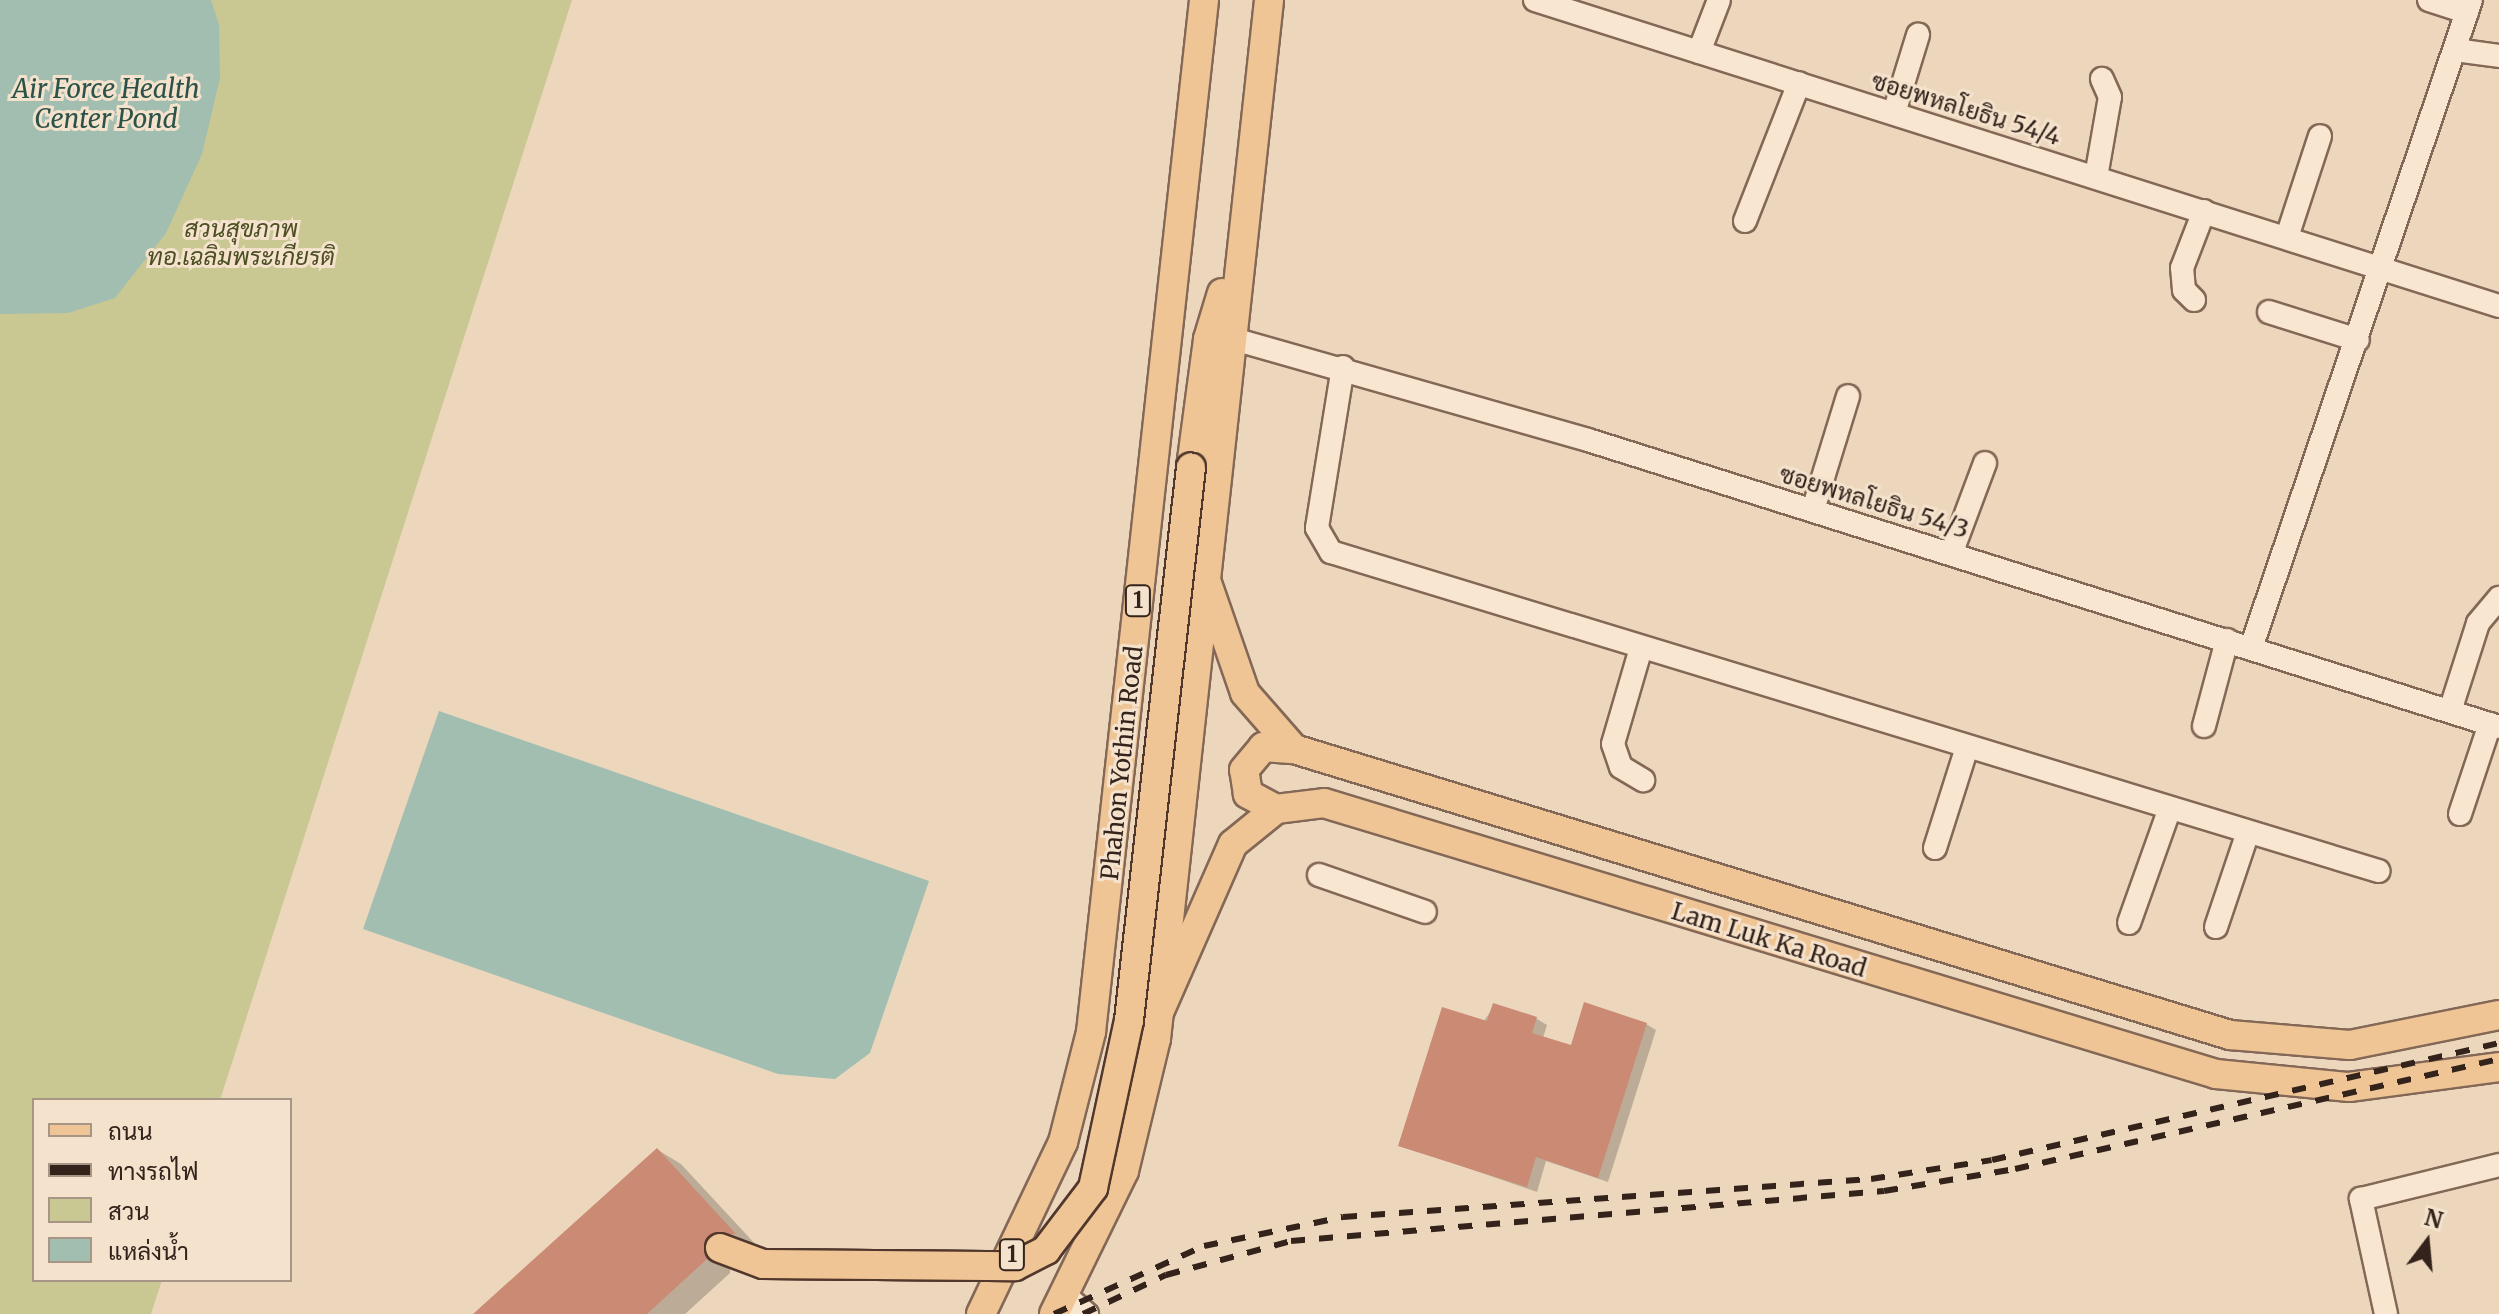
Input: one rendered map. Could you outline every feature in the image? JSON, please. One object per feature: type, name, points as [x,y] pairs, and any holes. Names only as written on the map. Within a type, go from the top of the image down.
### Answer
[{"type":"main road","name":"Phahon Yothin Road","points":[[981,1314],[1063,1142],[1091,1032],[1204,0]]},
{"type":"main road","points":[[1069,1308],[1124,1171],[1160,1010],[1207,583],[1230,338],[1269,0]]},
{"type":"main road","points":[[720,1248],[763,1264],[1015,1266],[1046,1250],[1093,1188],[1129,1020],[1208,339],[1242,232]]},
{"type":"main road","points":[[1207,583],[1245,693],[1294,749]]},
{"type":"main road","points":[[1160,1010],[1233,844],[1276,809],[1248,794],[1244,770],[1263,747],[1294,749]]},
{"type":"main road","name":"Lam Luk Ka Road","points":[[1294,749],[2230,1035],[2350,1045],[2499,1015]]},
{"type":"main road","name":"Lam Luk Ka Road","points":[[1276,809],[1301,802],[1339,807],[2216,1074],[2362,1087],[2499,1067]]},
{"type":"street","name":"ซอยพหลโยธิน 54/4","points":[[1535,0],[2499,306]]},
{"type":"street","points":[[1699,52],[1719,0]]},
{"type":"street","points":[[2251,648],[2469,6],[2429,0]]},
{"type":"street","points":[[1894,113],[1918,35]]},
{"type":"street","points":[[2455,50],[2499,56]]},
{"type":"street","points":[[2096,177],[2110,97],[2102,79]]},
{"type":"street","points":[[1745,221],[1799,83]]},
{"type":"street","points":[[2287,237],[2320,136]]},
{"type":"street","points":[[2194,300],[2184,290],[2182,268],[2204,211]]},
{"type":"street","points":[[2269,312],[2358,340]]},
{"type":"street","name":"ซอยพหลโยธิน 54/3","points":[[1230,338],[1343,367],[1813,510],[2494,725]]},
{"type":"street","points":[[1343,367],[1317,528],[1323,545],[1347,559],[2378,871]]},
{"type":"street","points":[[1813,510],[1848,396]]},
{"type":"street","points":[[1951,554],[1985,463]]},
{"type":"street","points":[[2450,711],[2478,623],[2499,598]]},
{"type":"street","points":[[2204,726],[2227,640]]},
{"type":"street","points":[[1641,648],[1613,744],[1621,767],[1643,780]]},
{"type":"street","points":[[2460,814],[2494,725]]},
{"type":"street","points":[[1935,848],[1967,747]]},
{"type":"street","points":[[2129,923],[2170,808]]},
{"type":"street","points":[[2216,927],[2248,832]]},
{"type":"street","points":[[1319,875],[1425,912]]},
{"type":"street","points":[[2386,1314],[2361,1199],[2499,1165]]},
{"type":"green space","name":"สวนสุขภาพ ทอ.เฉลิมพระเกียรติ","points":[[0,0],[572,0],[221,1098],[32,1098],[32,1282],[161,1282],[151,1314],[0,1314]]},
{"type":"water","name":"Air Force Health Center Pond","points":[[0,0],[211,0],[219,25],[220,78],[202,154],[166,233],[115,298],[68,313],[0,314]]},
{"type":"water","points":[[439,711],[929,881],[870,1053],[835,1079],[778,1074],[363,929]]},
{"type":"building","points":[[1584,1002],[1647,1023],[1598,1178],[1536,1157],[1527,1187],[1398,1146],[1442,1007],[1487,1021],[1493,1003],[1537,1017],[1532,1033],[1571,1045]]},
{"type":"building","points":[[657,1148],[736,1234],[709,1235],[707,1259],[647,1314],[473,1314]]},
{"type":"railway","points":[[1054,1314],[1204,1246],[1343,1217],[1871,1179],[1992,1160],[2499,1043]]},
{"type":"railway","points":[[1083,1314],[1166,1275],[1291,1241],[1884,1191],[2015,1169],[2499,1059]]}]
